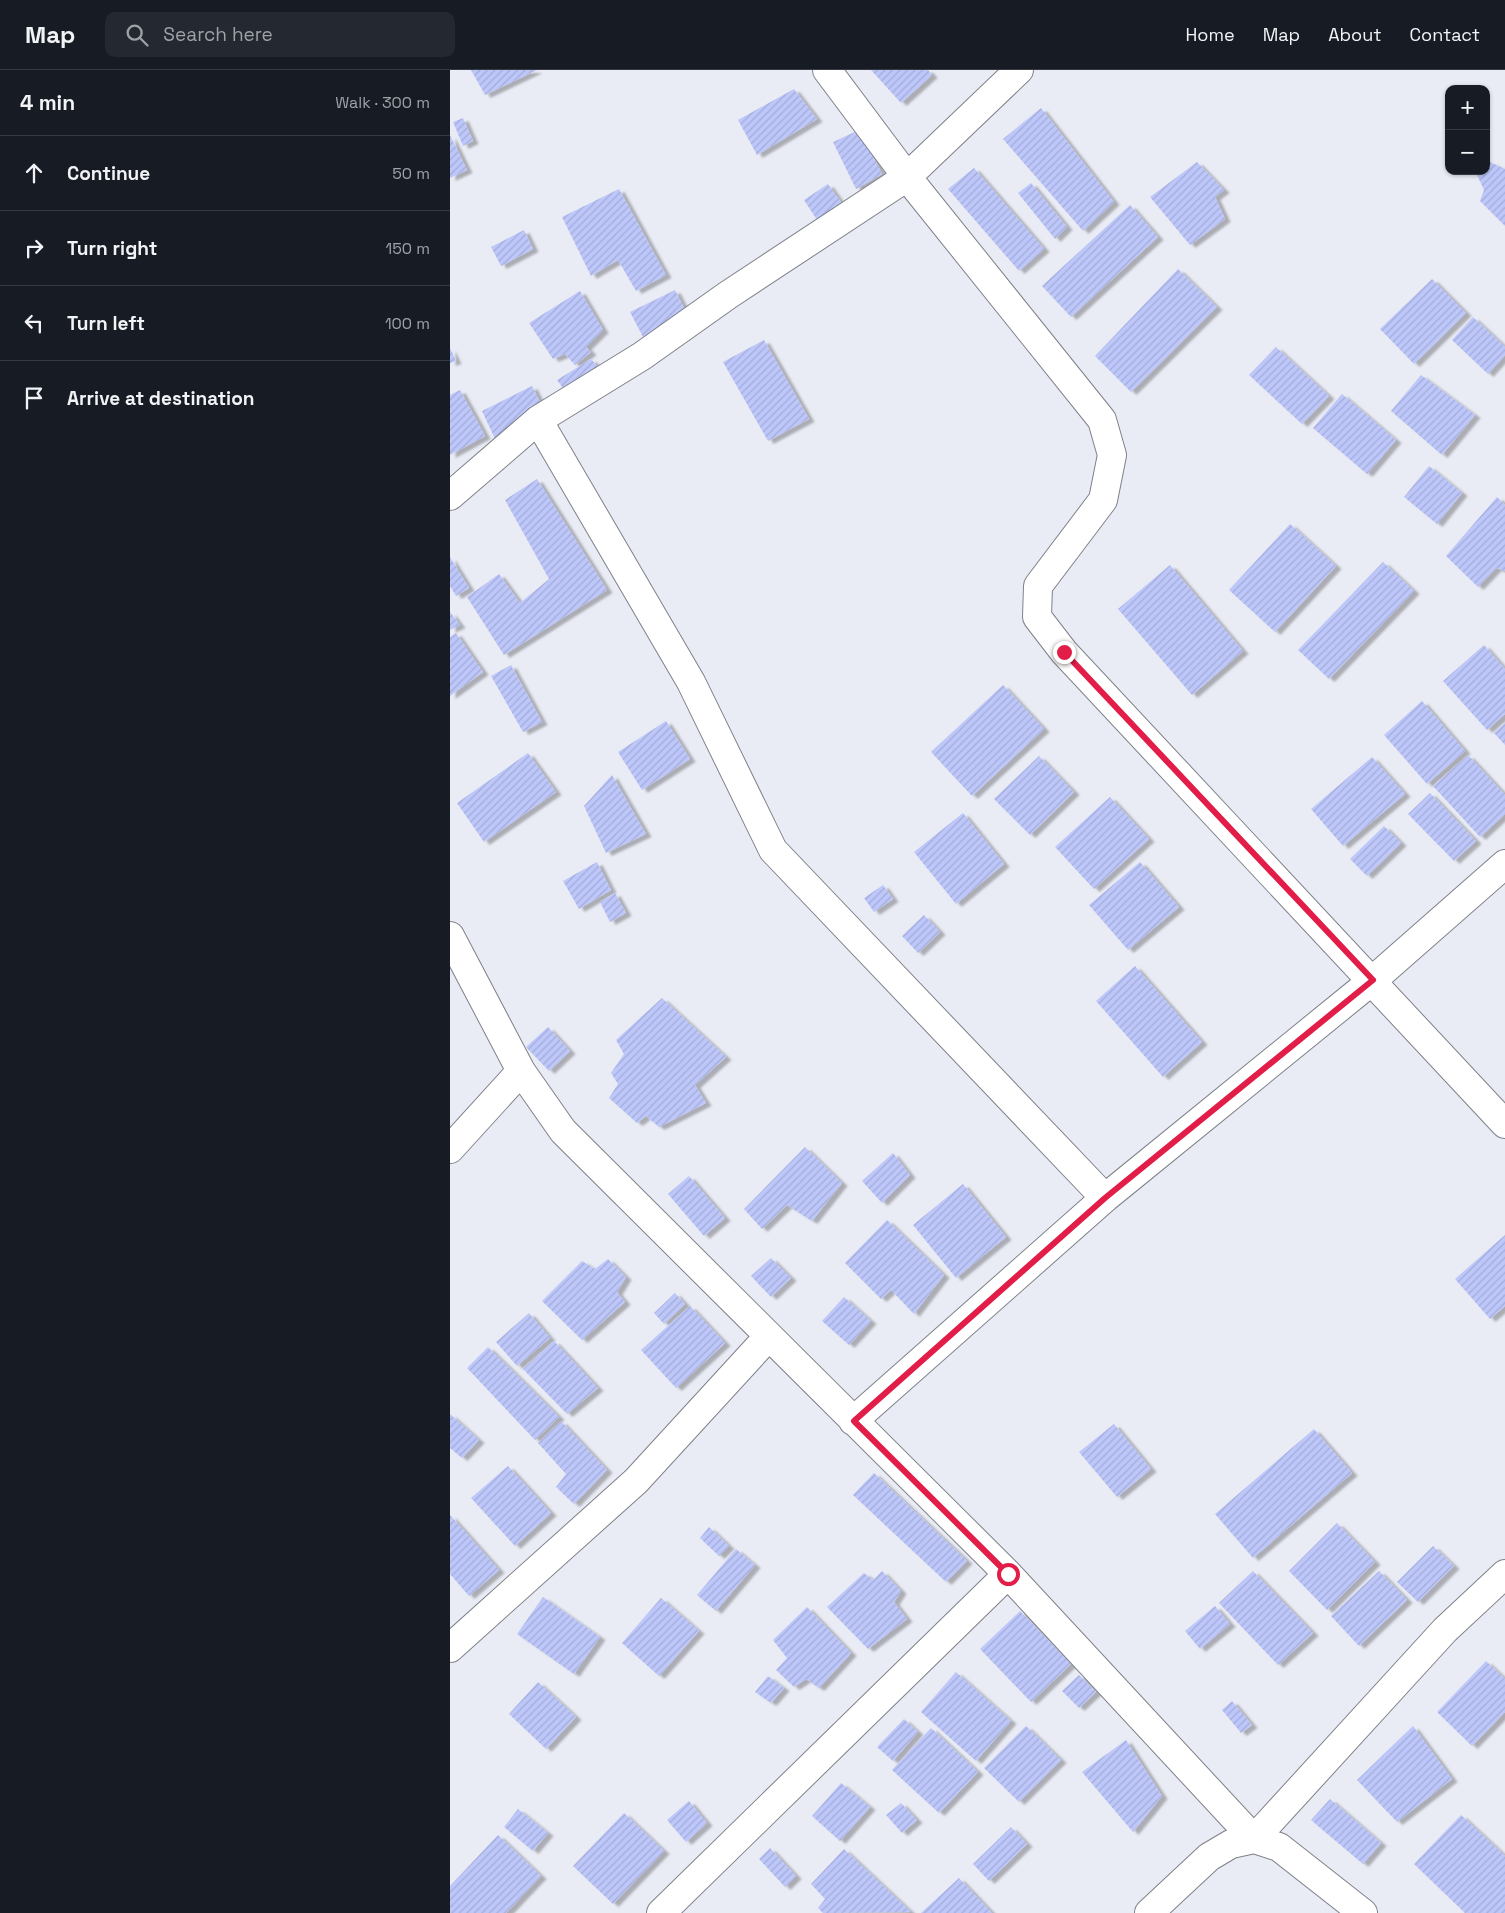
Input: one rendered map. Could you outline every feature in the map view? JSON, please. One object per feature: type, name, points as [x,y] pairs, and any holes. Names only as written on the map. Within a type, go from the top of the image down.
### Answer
[{"type":"street","points":[[827,70],[907,176],[1102,420],[1112,455],[1103,500],[1038,586],[1037,617],[1064,652],[1373,980],[1505,1124]]},
{"type":"street","points":[[450,496],[538,420],[642,356],[728,295],[907,176],[1019,70]]},
{"type":"street","points":[[538,420],[691,682],[773,850],[1105,1198]]},
{"type":"street","points":[[854,1421],[1105,1198],[1373,980],[1505,864]]},
{"type":"street","points":[[450,936],[521,1071],[563,1131],[1008,1574],[1254,1839]]},
{"type":"street","points":[[450,1149],[521,1071]]},
{"type":"street","points":[[450,1648],[636,1481],[769,1336]]},
{"type":"street","points":[[661,1913],[1008,1574]]},
{"type":"street","points":[[1254,1839],[1446,1630],[1505,1574]]},
{"type":"street","points":[[1149,1913],[1209,1857],[1231,1844],[1254,1839],[1280,1847],[1364,1913]]},
{"type":"building","points":[[471,70],[537,70],[485,95]]},
{"type":"building","points":[[871,70],[928,70],[932,75],[901,103]]},
{"type":"building","points":[[794,89],[817,119],[757,155],[738,120]]},
{"type":"building","points":[[1041,108],[1114,202],[1083,231],[1003,139]]},
{"type":"building","points":[[463,118],[473,141],[463,146],[453,122]]},
{"type":"building","points":[[859,130],[882,174],[856,189],[833,142]]},
{"type":"building","points":[[450,135],[467,170],[450,178]]},
{"type":"building","points":[[1197,162],[1224,190],[1215,197],[1225,219],[1190,245],[1150,197]]},
{"type":"building","points":[[1490,162],[1505,169],[1505,226],[1480,201],[1484,190],[1477,175],[1490,175]]},
{"type":"building","points":[[974,168],[1044,249],[1019,271],[948,189]]},
{"type":"building","points":[[1031,183],[1067,227],[1055,239],[1018,193]]},
{"type":"building","points":[[828,184],[842,204],[817,220],[804,200]]},
{"type":"building","points":[[619,189],[666,275],[636,291],[618,260],[591,276],[562,217]]},
{"type":"building","points":[[1130,205],[1158,237],[1071,317],[1042,286]]},
{"type":"building","points":[[524,230],[533,249],[501,266],[491,247]]},
{"type":"building","points":[[1178,269],[1217,307],[1131,392],[1095,356]]},
{"type":"building","points":[[1432,279],[1466,313],[1414,364],[1380,329]]},
{"type":"building","points":[[675,290],[687,314],[643,337],[630,312]]},
{"type":"building","points":[[580,291],[603,330],[586,347],[591,352],[575,365],[565,354],[553,359],[529,323]]},
{"type":"building","points":[[1473,317],[1505,347],[1505,355],[1488,374],[1452,340]]},
{"type":"building","points":[[764,340],[809,419],[768,441],[723,362]]},
{"type":"building","points":[[1276,347],[1329,396],[1302,424],[1249,375]]},
{"type":"building","points":[[450,348],[456,361],[450,363]]},
{"type":"building","points":[[591,359],[602,372],[568,395],[557,380]]},
{"type":"building","points":[[1421,375],[1475,415],[1442,455],[1391,411]]},
{"type":"building","points":[[532,386],[546,414],[495,439],[482,411]]},
{"type":"building","points":[[460,390],[485,436],[450,455],[450,395]]},
{"type":"building","points":[[1342,394],[1396,440],[1367,474],[1313,428]]},
{"type":"building","points":[[1429,466],[1462,493],[1437,524],[1404,497]]},
{"type":"building","points":[[537,479],[607,590],[504,655],[467,597],[499,574],[520,603],[549,579],[505,500]]},
{"type":"building","points":[[1497,497],[1505,505],[1505,571],[1496,568],[1478,587],[1446,556]]},
{"type":"building","points":[[1290,524],[1336,566],[1275,632],[1229,590]]},
{"type":"building","points":[[450,557],[469,588],[456,596],[450,586]]},
{"type":"building","points":[[1383,562],[1414,591],[1329,679],[1298,650]]},
{"type":"building","points":[[1170,565],[1243,651],[1192,695],[1118,609]]},
{"type":"building","points":[[450,612],[460,625],[450,630]]},
{"type":"building","points":[[456,633],[483,672],[450,696],[450,637]]},
{"type":"building","points":[[1484,645],[1505,669],[1505,714],[1487,730],[1443,681]]},
{"type":"building","points":[[511,665],[542,722],[523,732],[491,676]]},
{"type":"building","points":[[1003,685],[1044,729],[972,796],[931,752]]},
{"type":"building","points":[[1422,701],[1465,751],[1427,784],[1384,735]]},
{"type":"building","points":[[666,721],[690,759],[642,790],[618,752]]},
{"type":"building","points":[[1505,723],[1505,745],[1494,733]]},
{"type":"building","points":[[528,753],[556,792],[484,842],[457,803]]},
{"type":"building","points":[[1468,755],[1505,795],[1505,814],[1480,837],[1433,786]]},
{"type":"building","points":[[1039,756],[1074,792],[1030,835],[994,799]]},
{"type":"building","points":[[1372,757],[1405,794],[1343,846],[1311,809]]},
{"type":"building","points":[[612,775],[646,834],[606,853],[584,806]]},
{"type":"building","points":[[1430,793],[1476,841],[1454,861],[1408,814]]},
{"type":"building","points":[[1110,797],[1149,839],[1094,889],[1055,847]]},
{"type":"building","points":[[963,813],[1004,864],[956,904],[914,852]]},
{"type":"building","points":[[1384,826],[1401,843],[1367,876],[1350,859]]},
{"type":"building","points":[[597,862],[611,890],[579,909],[563,881]]},
{"type":"building","points":[[1140,862],[1179,907],[1128,950],[1089,905]]},
{"type":"building","points":[[883,885],[893,899],[874,912],[864,898]]},
{"type":"building","points":[[615,893],[626,913],[610,922],[600,902]]},
{"type":"building","points":[[924,915],[940,932],[918,953],[902,936]]},
{"type":"building","points":[[1135,966],[1202,1042],[1163,1077],[1096,1001]]},
{"type":"building","points":[[662,998],[726,1057],[695,1085],[706,1103],[659,1127],[646,1116],[637,1123],[609,1098],[618,1084],[611,1073],[624,1054],[616,1040]]},
{"type":"building","points":[[548,1027],[570,1051],[549,1071],[526,1047]]},
{"type":"building","points":[[805,1147],[842,1183],[812,1221],[787,1205],[762,1229],[744,1209]]},
{"type":"building","points":[[893,1153],[910,1175],[882,1203],[862,1181]]},
{"type":"building","points":[[689,1176],[725,1218],[704,1236],[668,1194]]},
{"type":"building","points":[[963,1184],[1006,1237],[956,1278],[913,1225]]},
{"type":"building","points":[[887,1220],[944,1275],[914,1314],[891,1290],[881,1299],[845,1263]]},
{"type":"building","points":[[1505,1235],[1505,1306],[1490,1319],[1455,1279]]},
{"type":"building","points":[[771,1258],[791,1278],[771,1297],[751,1276]]},
{"type":"building","points":[[608,1259],[626,1277],[617,1292],[625,1302],[582,1340],[542,1301],[582,1261],[595,1269]]},
{"type":"building","points":[[675,1293],[685,1304],[664,1324],[654,1313]]},
{"type":"building","points":[[844,1297],[871,1321],[849,1345],[822,1321]]},
{"type":"building","points":[[690,1306],[725,1343],[676,1388],[641,1350]]},
{"type":"building","points":[[529,1313],[550,1338],[517,1366],[496,1342]]},
{"type":"building","points":[[554,1341],[598,1388],[567,1414],[523,1369]]},
{"type":"building","points":[[488,1347],[559,1417],[535,1440],[467,1368]]},
{"type":"building","points":[[450,1414],[479,1440],[462,1458],[450,1448]]},
{"type":"building","points":[[561,1421],[607,1470],[574,1504],[556,1487],[566,1474],[538,1443]]},
{"type":"building","points":[[1114,1424],[1151,1469],[1117,1497],[1079,1452]]},
{"type":"building","points":[[1314,1429],[1352,1473],[1253,1558],[1215,1514]]},
{"type":"building","points":[[508,1466],[551,1513],[515,1546],[471,1498]]},
{"type":"building","points":[[874,1473],[967,1561],[946,1582],[853,1495]]},
{"type":"building","points":[[450,1515],[499,1570],[469,1596],[450,1574]]},
{"type":"building","points":[[1337,1523],[1375,1562],[1327,1610],[1289,1571]]},
{"type":"building","points":[[709,1527],[729,1546],[719,1556],[700,1538]]},
{"type":"building","points":[[1433,1546],[1454,1566],[1418,1602],[1397,1582]]},
{"type":"building","points":[[736,1549],[755,1565],[716,1611],[697,1595]]},
{"type":"building","points":[[882,1571],[901,1591],[894,1602],[907,1619],[868,1649],[827,1607],[864,1573],[873,1580]]},
{"type":"building","points":[[1253,1571],[1313,1633],[1278,1665],[1219,1603]]},
{"type":"building","points":[[1379,1571],[1407,1600],[1359,1646],[1331,1616]]},
{"type":"building","points":[[543,1597],[600,1637],[574,1674],[517,1634]]},
{"type":"building","points":[[661,1598],[699,1631],[659,1676],[622,1643]]},
{"type":"building","points":[[1215,1606],[1230,1624],[1200,1649],[1185,1631]]},
{"type":"building","points":[[807,1607],[851,1653],[819,1688],[806,1679],[794,1687],[776,1670],[787,1658],[773,1640]]},
{"type":"building","points":[[1020,1611],[1071,1664],[1031,1702],[980,1649]]},
{"type":"building","points":[[1486,1661],[1505,1679],[1505,1712],[1472,1746],[1437,1712]]},
{"type":"building","points":[[956,1672],[1011,1721],[976,1761],[921,1712]]},
{"type":"building","points":[[1079,1675],[1096,1692],[1079,1708],[1062,1691]]},
{"type":"building","points":[[768,1676],[784,1688],[771,1703],[755,1692]]},
{"type":"building","points":[[538,1682],[576,1717],[546,1749],[509,1714]]},
{"type":"building","points":[[1232,1701],[1252,1725],[1241,1733],[1222,1710]]},
{"type":"building","points":[[904,1719],[918,1732],[893,1761],[877,1747]]},
{"type":"building","points":[[1026,1726],[1061,1760],[1019,1802],[984,1768]]},
{"type":"building","points":[[1413,1726],[1452,1779],[1397,1822],[1357,1780]]},
{"type":"building","points":[[931,1728],[978,1772],[939,1813],[892,1770]]},
{"type":"building","points":[[1126,1740],[1162,1796],[1133,1832],[1082,1772]]},
{"type":"building","points":[[841,1783],[870,1807],[840,1841],[812,1816]]},
{"type":"building","points":[[1330,1799],[1381,1843],[1363,1864],[1311,1820]]},
{"type":"building","points":[[689,1801],[707,1823],[686,1842],[667,1820]]},
{"type":"building","points":[[901,1803],[917,1820],[902,1833],[886,1815]]},
{"type":"building","points":[[518,1809],[548,1833],[533,1851],[504,1827]]},
{"type":"building","points":[[624,1813],[664,1851],[613,1904],[573,1866]]},
{"type":"building","points":[[1461,1815],[1505,1856],[1505,1913],[1465,1913],[1414,1864]]},
{"type":"building","points":[[1011,1827],[1027,1844],[989,1881],[973,1864]]},
{"type":"building","points":[[498,1835],[541,1876],[506,1913],[450,1913],[450,1886]]},
{"type":"building","points":[[770,1848],[796,1876],[785,1887],[759,1859]]},
{"type":"building","points":[[844,1849],[911,1912],[823,1913],[818,1908],[825,1899],[811,1884]]},
{"type":"building","points":[[959,1878],[992,1913],[921,1913]]},
{"type":"route","points":[[1008,1574],[854,1421],[1105,1198],[1373,980],[1064,652]]}]
